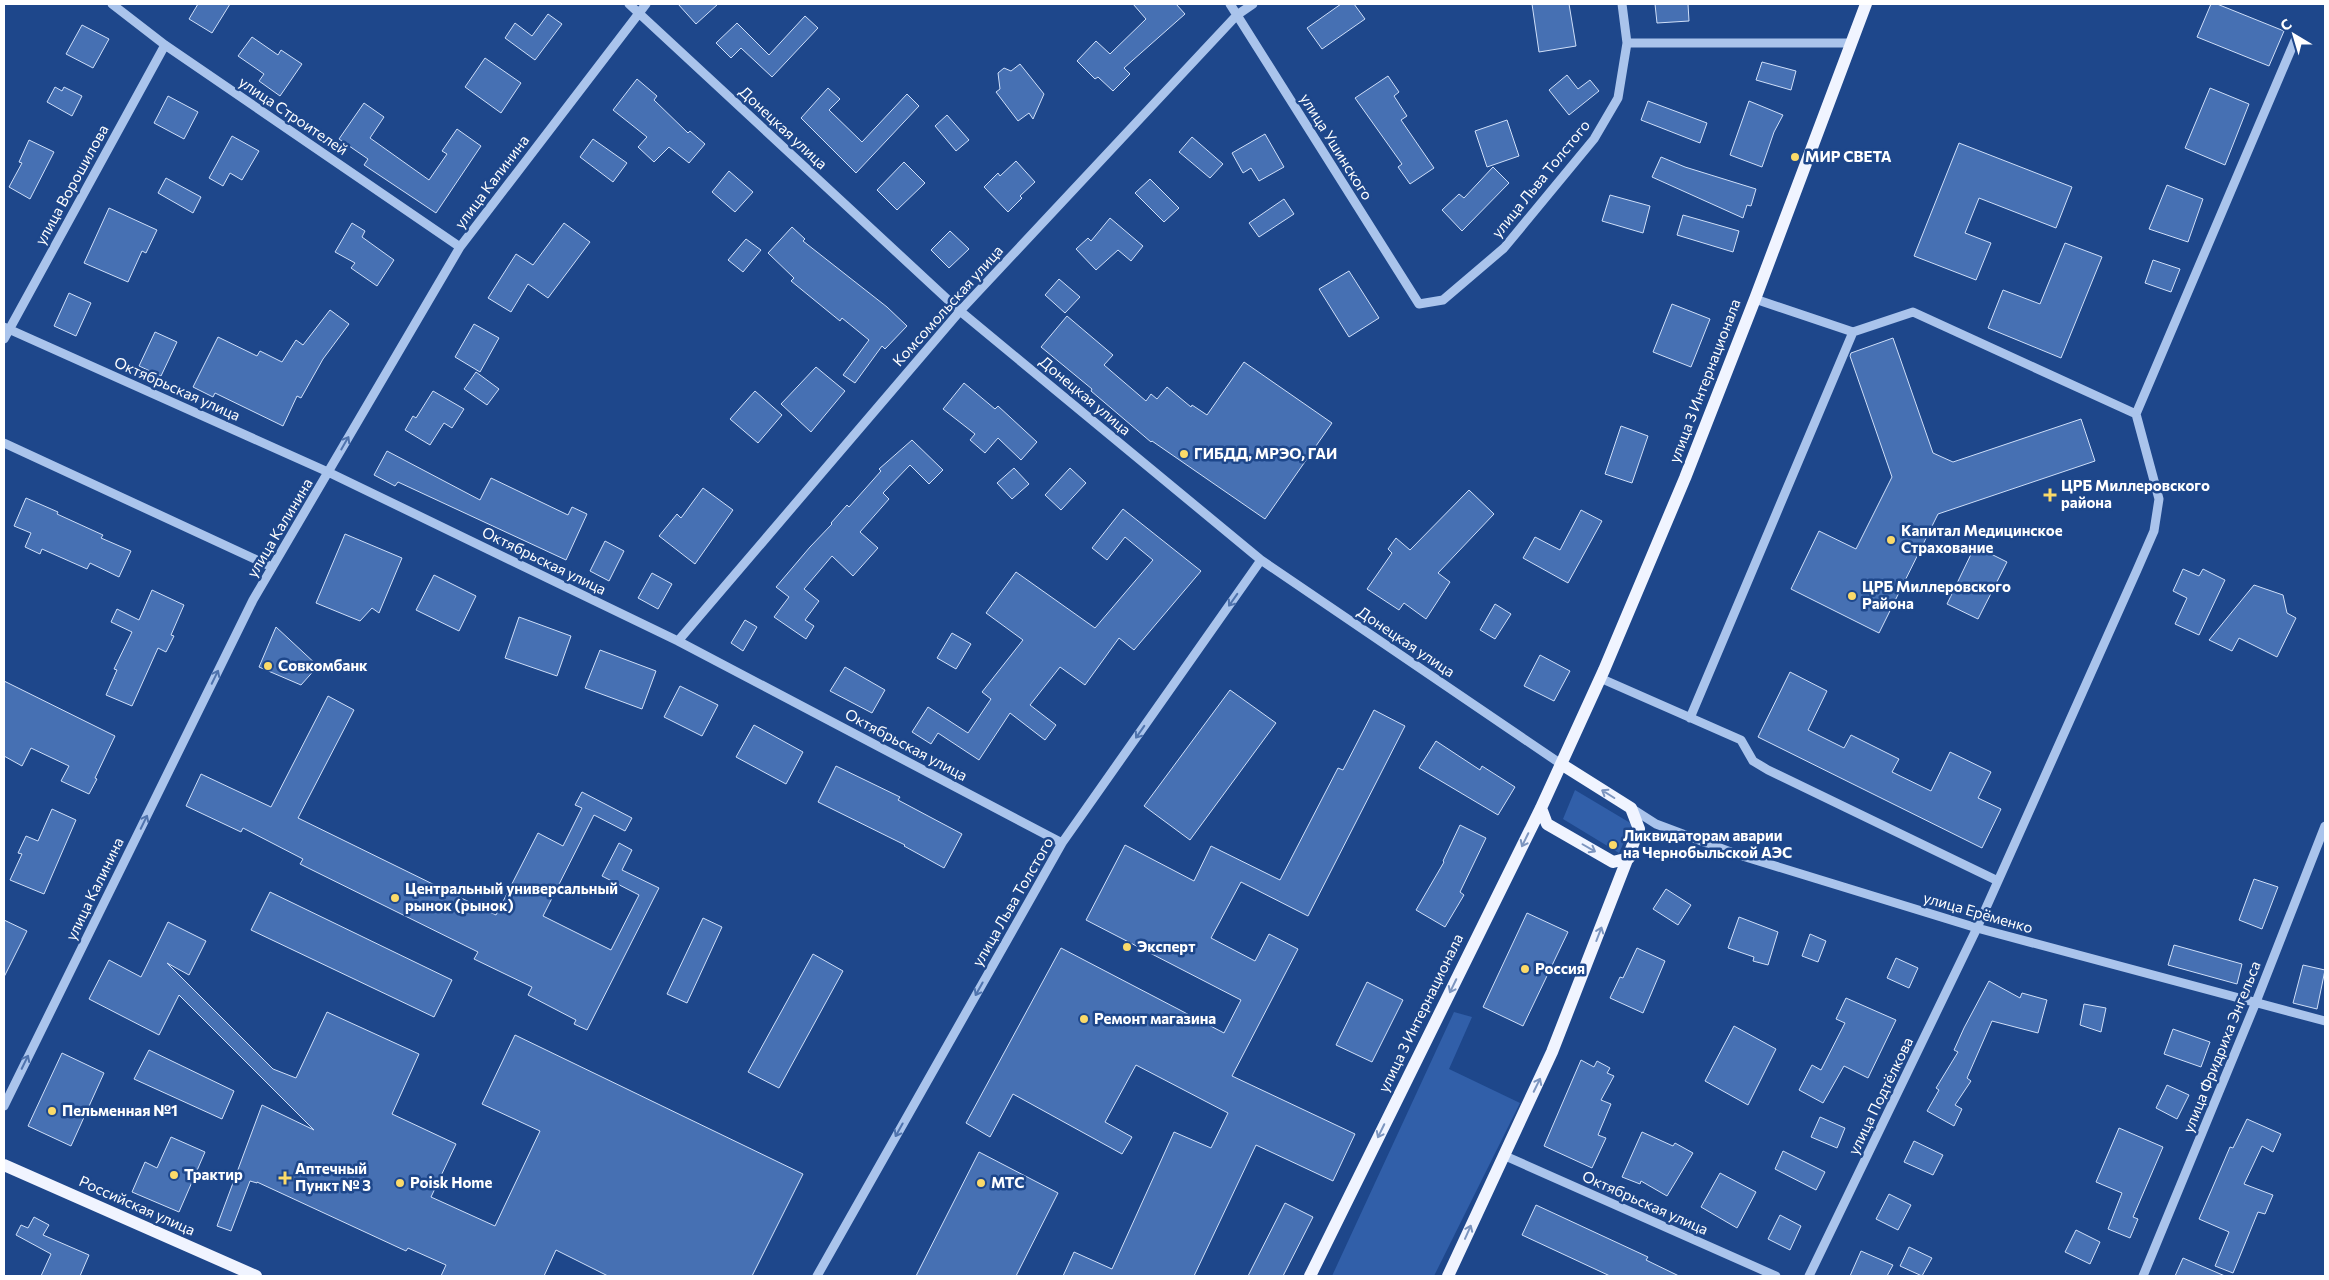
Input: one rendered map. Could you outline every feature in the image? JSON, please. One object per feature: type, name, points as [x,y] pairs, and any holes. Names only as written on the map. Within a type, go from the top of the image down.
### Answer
[{"type":"main road","name":"улица 3 Интернационала","points":[[1310,1276],[1541,808],[1600,678],[1685,478],[1755,299],[1866,4]]},
{"type":"main road","points":[[1448,1276],[1552,1052],[1639,829],[1631,808],[1561,764]]},
{"type":"main road","points":[[1541,808],[1546,824],[1613,862],[1629,858]]},
{"type":"main road","name":"Российская улица","points":[[4,1165],[256,1276]]},
{"type":"street","name":"улица Строителей","points":[[112,4],[165,45],[460,247]]},
{"type":"street","name":"Донецкая улица","points":[[629,4],[960,310],[1261,560],[1561,764]]},
{"type":"street","name":"улица Калинина","points":[[4,1106],[253,600],[460,247],[646,4]]},
{"type":"street","name":"улица Ушинского","points":[[1230,4],[1419,304]]},
{"type":"street","name":"Комсомольская улица","points":[[678,641],[960,310],[1236,15],[1253,4]]},
{"type":"street","name":"улица Льва Толстого","points":[[1419,304],[1444,300],[1504,248],[1561,182],[1594,139],[1618,98],[1627,44],[1622,4]]},
{"type":"street","points":[[1755,299],[1853,332],[1913,312],[2136,414],[2296,38]]},
{"type":"street","points":[[1627,44],[1851,43]]},
{"type":"street","name":"улица Ворошилова","points":[[4,339],[6,328],[165,45]]},
{"type":"street","name":"Октябрьская улица","points":[[6,328],[328,472],[678,641],[1062,843]]},
{"type":"street","points":[[1690,718],[1853,332]]},
{"type":"street","name":"улица Подтёлкова","points":[[1809,1276],[1977,928],[2154,531],[2159,499],[2136,414]]},
{"type":"street","points":[[4,443],[272,568]]},
{"type":"street","name":"улица Льва Толстого","points":[[817,1276],[1062,843],[1261,560]]},
{"type":"street","points":[[1600,678],[1741,740],[1753,760],[1768,770],[1998,881]]},
{"type":"street","name":"улица Ерёменко","points":[[1631,808],[1656,824],[1736,854],[1977,928],[2325,1021]]},
{"type":"street","points":[[1639,829],[1656,824]]},
{"type":"street","name":"улица Фридриха Энгельса","points":[[2143,1276],[2256,1002],[2325,826]]},
{"type":"street","name":"Октябрьская улица","points":[[1503,1155],[1776,1276]]},
{"type":"shaded area","points":[[1575,790],[1632,824],[1619,853],[1563,819]]},
{"type":"shaded area","points":[[1454,1012],[1472,1017],[1449,1069],[1520,1103],[1434,1276],[1332,1276]]},
{"type":"building","points":[[198,4],[230,4],[212,33],[189,19]]},
{"type":"building","points":[[678,4],[718,4],[696,24]]},
{"type":"building","points":[[1133,4],[1176,4],[1185,14],[1124,68],[1130,74],[1113,91],[1098,77],[1095,79],[1077,61],[1096,41],[1110,54],[1146,19]]},
{"type":"building","points":[[1341,4],[1354,4],[1365,19],[1322,49],[1307,28]]},
{"type":"building","points":[[1532,4],[1569,4],[1576,46],[1539,52]]},
{"type":"building","points":[[1655,4],[1688,4],[1689,21],[1657,23]]},
{"type":"building","points":[[2211,4],[2217,4],[2284,31],[2269,66],[2197,37]]},
{"type":"building","points":[[548,14],[562,24],[535,60],[505,38],[515,23],[532,36]]},
{"type":"building","points":[[805,16],[818,28],[772,77],[741,48],[731,58],[716,43],[737,23],[769,55]]},
{"type":"building","points":[[82,25],[109,39],[93,68],[66,54]]},
{"type":"building","points":[[252,37],[278,55],[281,50],[302,64],[280,96],[259,81],[264,74],[238,56]]},
{"type":"building","points":[[485,58],[521,83],[501,113],[465,87]]},
{"type":"building","points":[[1762,62],[1796,71],[1791,90],[1756,80]]},
{"type":"building","points":[[1020,64],[1044,94],[1033,119],[1029,113],[1018,121],[996,92],[1000,89],[998,73],[1004,68],[1011,71]]},
{"type":"building","points":[[1567,75],[1578,89],[1590,80],[1599,91],[1569,115],[1549,90]]},
{"type":"building","points":[[1388,76],[1399,92],[1394,96],[1407,116],[1401,120],[1434,168],[1410,184],[1398,167],[1402,164],[1355,98]]},
{"type":"building","points":[[637,79],[657,96],[654,100],[688,133],[690,131],[705,144],[689,163],[669,147],[654,162],[638,147],[647,137],[613,110]]},
{"type":"building","points":[[55,87],[62,91],[64,87],[82,96],[72,116],[47,102]]},
{"type":"building","points":[[828,88],[840,99],[829,110],[862,142],[907,94],[919,106],[856,173],[801,118]]},
{"type":"building","points":[[2210,88],[2249,104],[2225,165],[2185,148]]},
{"type":"building","points":[[168,96],[198,112],[184,139],[154,123]]},
{"type":"building","points":[[1648,101],[1707,123],[1700,143],[1641,120]]},
{"type":"building","points":[[1749,101],[1783,115],[1774,132],[1762,167],[1730,155]]},
{"type":"building","points":[[364,103],[384,117],[370,138],[429,180],[447,154],[442,151],[457,129],[481,146],[436,213],[364,165],[368,159],[339,139]]},
{"type":"building","points":[[947,115],[969,140],[956,151],[935,126]]},
{"type":"building","points":[[1507,120],[1519,156],[1487,167],[1475,131]]},
{"type":"building","points":[[1265,134],[1284,167],[1259,181],[1251,168],[1243,173],[1232,153]]},
{"type":"building","points":[[232,136],[259,151],[242,180],[230,173],[223,186],[209,178]]},
{"type":"building","points":[[1192,137],[1223,164],[1210,178],[1179,152]]},
{"type":"building","points":[[593,139],[627,163],[613,182],[580,157]]},
{"type":"building","points":[[29,140],[54,152],[30,199],[9,187],[22,163],[19,162]]},
{"type":"building","points":[[1959,143],[2072,187],[2056,228],[1979,198],[1965,233],[1991,243],[1976,280],[1914,256]]},
{"type":"building","points":[[1661,157],[1685,167],[1756,189],[1751,206],[1747,205],[1743,218],[1652,177]]},
{"type":"building","points":[[1016,161],[1035,182],[1020,196],[1022,198],[1008,212],[984,187],[998,173],[1000,176]]},
{"type":"building","points":[[904,162],[925,183],[897,210],[877,190]]},
{"type":"building","points":[[1493,167],[1509,183],[1462,231],[1442,210],[1459,194],[1464,198]]},
{"type":"building","points":[[729,171],[753,192],[735,212],[712,192]]},
{"type":"building","points":[[166,178],[201,197],[193,213],[158,193]]},
{"type":"building","points":[[1150,179],[1179,208],[1164,222],[1135,193]]},
{"type":"building","points":[[2167,185],[2203,199],[2188,242],[2149,229]]},
{"type":"building","points":[[1610,195],[1650,206],[1643,233],[1602,221]]},
{"type":"building","points":[[1284,199],[1294,214],[1259,237],[1249,223]]},
{"type":"building","points":[[109,208],[157,230],[146,253],[142,251],[128,282],[84,263]]},
{"type":"building","points":[[1683,215],[1739,231],[1733,252],[1677,235]]},
{"type":"building","points":[[1110,218],[1143,246],[1131,261],[1118,250],[1096,270],[1076,249],[1088,238],[1091,241]]},
{"type":"building","points":[[352,223],[365,231],[362,237],[394,260],[377,286],[351,268],[355,263],[335,252]]},
{"type":"building","points":[[564,223],[590,242],[548,298],[528,284],[511,312],[488,298],[516,254],[533,265]]},
{"type":"building","points":[[792,227],[805,239],[803,241],[887,307],[907,326],[885,349],[882,346],[855,383],[843,375],[869,340],[842,318],[840,321],[791,281],[794,278],[768,253]]},
{"type":"building","points":[[950,231],[969,249],[949,268],[931,250]]},
{"type":"building","points":[[746,239],[761,250],[743,272],[728,260]]},
{"type":"building","points":[[2065,243],[2102,257],[2061,358],[1988,328],[2003,290],[2040,304]]},
{"type":"building","points":[[2153,260],[2180,269],[2171,292],[2145,283]]},
{"type":"building","points":[[1349,271],[1379,318],[1349,337],[1319,289]]},
{"type":"building","points":[[1059,279],[1080,297],[1065,313],[1045,295]]},
{"type":"building","points":[[69,293],[91,303],[76,336],[54,326]]},
{"type":"building","points":[[1672,304],[1710,319],[1691,367],[1653,352]]},
{"type":"building","points":[[330,310],[349,324],[323,359],[301,398],[297,396],[283,426],[215,393],[213,397],[193,387],[218,337],[257,356],[260,351],[282,362],[296,340],[303,345]]},
{"type":"building","points":[[1067,316],[1113,355],[1104,365],[1146,401],[1151,394],[1157,399],[1167,387],[1191,407],[1192,405],[1207,415],[1244,362],[1332,423],[1265,519],[1151,442],[1091,391],[1092,389],[1041,347]]},
{"type":"building","points":[[474,324],[499,338],[480,372],[455,357]]},
{"type":"building","points":[[155,332],[177,342],[161,376],[139,366]]},
{"type":"building","points":[[1893,338],[1933,453],[1953,462],[2081,419],[2095,461],[1938,514],[1879,633],[1791,589],[1819,531],[1856,549],[1892,477],[1850,356],[1851,353]]},
{"type":"building","points":[[816,367],[845,391],[811,432],[781,404]]},
{"type":"building","points":[[476,372],[499,389],[487,405],[464,389]]},
{"type":"building","points":[[964,383],[995,409],[998,406],[1037,442],[1021,460],[998,438],[985,453],[970,440],[975,434],[943,409]]},
{"type":"building","points":[[433,391],[464,409],[452,428],[444,423],[430,445],[405,430],[413,416],[416,418]]},
{"type":"building","points":[[755,391],[782,415],[758,443],[730,419]]},
{"type":"building","points":[[1621,426],[1648,436],[1632,483],[1605,474]]},
{"type":"building","points":[[912,440],[943,470],[929,484],[910,465],[883,493],[889,499],[860,532],[878,548],[853,576],[832,556],[804,589],[819,601],[805,620],[814,626],[806,639],[774,617],[789,597],[776,587],[847,505],[849,507],[881,471],[879,469]]},
{"type":"building","points":[[387,451],[480,500],[491,478],[568,515],[572,507],[587,514],[566,560],[398,482],[395,486],[374,475]]},
{"type":"building","points":[[1014,468],[1029,484],[1012,499],[997,483]]},
{"type":"building","points":[[1070,468],[1086,483],[1061,510],[1045,495]]},
{"type":"building","points":[[703,488],[733,510],[695,564],[659,536],[677,514],[681,518]]},
{"type":"building","points":[[1469,490],[1494,514],[1438,573],[1450,582],[1426,619],[1404,603],[1399,610],[1367,589],[1392,553],[1388,549],[1396,538],[1410,550]]},
{"type":"building","points":[[26,498],[58,512],[57,514],[103,535],[101,538],[131,551],[119,577],[90,563],[87,569],[42,549],[40,554],[25,547],[31,533],[14,526]]},
{"type":"building","points":[[1123,509],[1201,571],[1134,650],[1119,638],[1085,685],[1060,667],[1030,705],[1056,725],[1045,740],[1010,713],[979,760],[938,733],[931,744],[912,732],[928,707],[968,733],[991,699],[982,692],[1023,640],[986,613],[1016,572],[1095,628],[1153,560],[1125,537],[1107,560],[1092,548]]},
{"type":"building","points":[[1581,510],[1602,521],[1568,583],[1523,558],[1535,537],[1560,550]]},
{"type":"building","points":[[345,534],[402,558],[379,613],[372,608],[360,621],[316,603]]},
{"type":"building","points":[[605,541],[624,551],[609,581],[590,571]]},
{"type":"building","points":[[1975,546],[2007,562],[1978,619],[1947,604]]},
{"type":"building","points":[[2183,569],[2199,576],[2203,569],[2225,580],[2199,635],[2175,624],[2187,598],[2173,591]]},
{"type":"building","points":[[652,573],[672,584],[658,609],[638,598]]},
{"type":"building","points":[[434,575],[476,596],[459,631],[416,610]]},
{"type":"building","points":[[2254,585],[2283,595],[2287,613],[2296,618],[2277,657],[2239,638],[2232,651],[2209,640]]},
{"type":"building","points":[[152,590],[184,605],[171,635],[174,636],[166,652],[158,648],[132,706],[106,695],[117,670],[114,669],[132,632],[111,622],[117,609],[139,620]]},
{"type":"building","points":[[1495,604],[1511,614],[1495,639],[1480,630]]},
{"type":"building","points":[[519,617],[571,636],[557,676],[505,658]]},
{"type":"building","points":[[745,620],[757,627],[743,651],[731,643]]},
{"type":"building","points":[[276,627],[318,666],[301,685],[259,667]]},
{"type":"building","points":[[952,633],[971,644],[956,669],[937,658]]},
{"type":"building","points":[[600,650],[656,671],[642,709],[585,688]]},
{"type":"building","points":[[1540,655],[1570,671],[1554,701],[1524,686]]},
{"type":"building","points":[[845,667],[885,690],[872,713],[830,691]]},
{"type":"building","points":[[1790,672],[1827,691],[1808,730],[1844,748],[1851,735],[1899,759],[1892,772],[1931,791],[1950,752],[1991,772],[1978,798],[2001,809],[1982,848],[1758,737]]},
{"type":"building","points":[[4,681],[115,736],[89,794],[61,781],[69,766],[31,748],[22,766],[4,756]]},
{"type":"building","points":[[680,686],[718,705],[702,736],[664,717]]},
{"type":"building","points":[[1230,690],[1276,723],[1190,840],[1144,806]]},
{"type":"building","points":[[328,696],[354,710],[298,818],[496,915],[538,833],[563,846],[582,808],[575,805],[582,792],[632,818],[625,831],[594,815],[543,916],[611,950],[639,895],[602,876],[619,843],[632,850],[622,870],[659,888],[587,1030],[574,1024],[576,1020],[528,995],[532,987],[474,959],[478,952],[300,864],[303,859],[243,828],[241,832],[186,806],[201,774],[271,807]]},
{"type":"building","points":[[1374,710],[1405,726],[1308,916],[1241,882],[1211,938],[1255,961],[1269,934],[1298,949],[1232,1076],[1355,1134],[1333,1181],[1256,1145],[1194,1276],[1063,1276],[1074,1252],[1112,1269],[1174,1132],[1211,1148],[1228,1113],[1136,1065],[1105,1122],[1132,1137],[1122,1154],[1013,1094],[990,1137],[966,1123],[1061,948],[1224,1033],[1241,1000],[1086,920],[1125,845],[1194,881],[1211,846],[1280,880],[1338,768],[1343,770]]},
{"type":"building","points":[[754,725],[803,752],[786,784],[736,757]]},
{"type":"building","points":[[1436,741],[1480,770],[1482,766],[1515,787],[1498,815],[1419,768]]},
{"type":"building","points":[[836,766],[900,797],[898,800],[962,834],[944,868],[905,845],[818,802]]},
{"type":"building","points":[[52,809],[76,820],[44,894],[10,880],[22,854],[18,853],[26,836],[38,841]]},
{"type":"building","points":[[1460,825],[1486,838],[1460,892],[1464,895],[1445,927],[1416,910],[1444,862]]},
{"type":"building","points":[[2254,879],[2278,887],[2262,929],[2239,920]]},
{"type":"building","points":[[1666,889],[1691,905],[1678,925],[1653,909]]},
{"type":"building","points":[[270,892],[452,980],[434,1017],[251,930]]},
{"type":"building","name":"Россия","points":[[1527,913],[1568,932],[1523,1026],[1483,1007]]},
{"type":"building","points":[[1739,917],[1778,932],[1768,965],[1753,961],[1754,957],[1728,948]]},
{"type":"building","points":[[703,918],[722,927],[687,1003],[667,994]]},
{"type":"building","points":[[4,920],[27,931],[4,977]]},
{"type":"building","points":[[168,922],[206,941],[189,975],[167,963],[273,1069],[296,1078],[327,1012],[419,1054],[392,1114],[456,1144],[431,1197],[495,1226],[540,1131],[482,1104],[515,1035],[803,1174],[752,1276],[608,1276],[556,1250],[544,1276],[441,1276],[446,1265],[408,1248],[406,1251],[257,1182],[250,1181],[231,1231],[217,1226],[262,1105],[314,1130],[179,995],[159,1035],[89,999],[109,960],[141,977]]},
{"type":"building","points":[[1810,934],[1826,941],[1818,962],[1802,956]]},
{"type":"building","points":[[2174,945],[2242,964],[2237,984],[2168,965]]},
{"type":"building","points":[[1637,948],[1665,961],[1643,1013],[1610,998],[1620,977],[1623,978]]},
{"type":"building","points":[[813,954],[843,971],[779,1088],[748,1072]]},
{"type":"building","points":[[1896,958],[1918,968],[1909,988],[1887,978]]},
{"type":"building","points":[[2303,965],[2325,970],[2317,1009],[2293,1003]]},
{"type":"building","points":[[1989,981],[2020,998],[2022,993],[2047,1000],[2038,1033],[1992,1021],[1967,1078],[1971,1081],[1955,1105],[1962,1109],[1954,1126],[1927,1111],[1939,1090],[1936,1088],[1958,1052],[1954,1050]]},
{"type":"building","points":[[1367,982],[1403,1000],[1372,1062],[1336,1045]]},
{"type":"building","points":[[1846,998],[1896,1020],[1868,1078],[1844,1066],[1823,1103],[1799,1090],[1812,1065],[1821,1070],[1845,1023],[1836,1019]]},
{"type":"building","points":[[2084,1004],[2106,1008],[2101,1032],[2080,1025]]},
{"type":"building","points":[[1734,1026],[1776,1049],[1748,1105],[1705,1081]]},
{"type":"building","points":[[2173,1029],[2210,1042],[2201,1067],[2164,1054]]},
{"type":"building","points":[[149,1050],[234,1091],[222,1119],[134,1079]]},
{"type":"building","points":[[62,1053],[104,1073],[71,1146],[28,1126]]},
{"type":"building","points":[[1581,1060],[1594,1067],[1597,1061],[1610,1068],[1607,1073],[1614,1076],[1601,1100],[1611,1104],[1598,1135],[1606,1138],[1592,1168],[1544,1146]]},
{"type":"building","points":[[2167,1085],[2189,1095],[2177,1119],[2156,1108]]},
{"type":"building","points":[[1820,1117],[1845,1128],[1837,1148],[1811,1137]]},
{"type":"building","points":[[2247,1119],[2281,1134],[2273,1152],[2262,1146],[2244,1184],[2273,1195],[2265,1214],[2258,1212],[2233,1273],[2215,1266],[2229,1232],[2199,1219],[2230,1147],[2233,1148]]},
{"type":"building","points":[[2119,1128],[2163,1147],[2133,1217],[2138,1219],[2130,1238],[2108,1229],[2122,1193],[2096,1182]]},
{"type":"building","points":[[1642,1132],[1673,1146],[1675,1143],[1693,1153],[1667,1196],[1641,1181],[1640,1184],[1622,1177]]},
{"type":"building","points":[[171,1137],[205,1152],[179,1212],[132,1192],[145,1162],[157,1168]]},
{"type":"building","points":[[1914,1141],[1943,1155],[1933,1175],[1904,1162]]},
{"type":"building","points":[[1783,1151],[1825,1172],[1816,1190],[1775,1169]]},
{"type":"building","points":[[979,1152],[1058,1193],[1016,1276],[916,1276]]},
{"type":"building","points":[[1720,1173],[1756,1192],[1737,1228],[1701,1207]]},
{"type":"building","points":[[1889,1194],[1911,1205],[1898,1230],[1876,1219]]},
{"type":"building","points":[[1285,1203],[1313,1217],[1283,1276],[1248,1276]]},
{"type":"building","points":[[1536,1205],[1648,1257],[1646,1260],[1679,1276],[1610,1276],[1522,1235]]},
{"type":"building","points":[[1780,1215],[1801,1226],[1790,1250],[1768,1239]]},
{"type":"building","points":[[34,1217],[49,1225],[43,1235],[89,1255],[80,1276],[41,1276],[51,1254],[16,1235],[21,1225],[28,1228]]},
{"type":"building","points":[[2076,1230],[2100,1242],[2090,1264],[2065,1252]]},
{"type":"building","points":[[1909,1247],[1932,1258],[1922,1276],[1900,1266]]},
{"type":"building","points":[[1861,1251],[1893,1265],[1887,1276],[1850,1276]]},
{"type":"building","points":[[2183,1258],[2225,1276],[2175,1276]]},
{"type":"place","name":"МИР СВЕТА","points":[[1795,157]]},
{"type":"place","name":"ГИБДД, МРЭО, ГАИ","points":[[1184,454]]},
{"type":"place","name":"ЦРБ Миллеровского района","points":[[2050,495]]},
{"type":"place","name":"Капитал Медицинское Страхование","points":[[1891,540]]},
{"type":"place","name":"ЦРБ Миллеровского Района","points":[[1852,596]]},
{"type":"place","name":"Совкомбанк","points":[[268,666]]},
{"type":"place","name":"Ликвидаторам аварии на Чернобыльской АЭС","points":[[1613,845]]},
{"type":"place","name":"Центральный универсальный рынок (рынок)","points":[[395,898]]},
{"type":"place","name":"Эксперт","points":[[1127,947]]},
{"type":"place","name":"Россия","points":[[1525,969]]},
{"type":"place","name":"Ремонт магазина","points":[[1084,1019]]},
{"type":"place","name":"Пельменная №1","points":[[52,1111]]},
{"type":"place","name":"Трактир","points":[[174,1175]]},
{"type":"place","name":"Аптечный Пункт № 3","points":[[285,1178]]},
{"type":"place","name":"Poisk Home","points":[[400,1183]]},
{"type":"place","name":"МТС","points":[[981,1183]]}]
